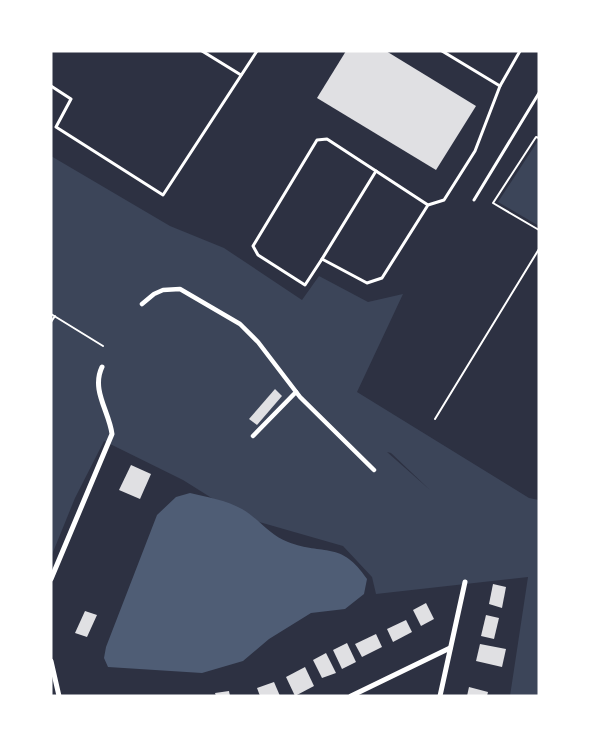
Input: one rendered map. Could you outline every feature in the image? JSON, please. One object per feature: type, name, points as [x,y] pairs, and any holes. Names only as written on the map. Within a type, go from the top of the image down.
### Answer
[{"type":"street","points":[[142,304],[154,294],[171,289],[180,289],[204,302],[246,330],[258,342],[296,392],[374,470]]},
{"type":"street","points":[[51,579],[112,434],[110,422],[97,387],[97,377],[102,367]]},
{"type":"street","points":[[253,436],[296,392]]},
{"type":"street","points":[[440,696],[465,582]]},
{"type":"street","points":[[351,696],[450,648]]},
{"type":"street","points":[[51,661],[59,696]]},
{"type":"lane","points":[[202,51],[241,75]]},
{"type":"lane","points":[[51,86],[71,98],[56,127],[163,195],[257,51]]},
{"type":"lane","points":[[442,51],[500,86]]},
{"type":"lane","points":[[322,259],[367,283],[382,278],[428,205],[444,200],[475,151],[500,86],[520,51]]},
{"type":"lane","points":[[474,200],[539,92]]},
{"type":"lane","points":[[376,171],[305,285],[258,255],[253,246],[317,140],[326,139],[376,171],[428,205]]},
{"type":"path","points":[[539,138],[536,137],[493,203],[539,230]]},
{"type":"path","points":[[51,227],[51,244]]},
{"type":"path","points":[[435,419],[539,249]]},
{"type":"path","points":[[51,314],[103,346]]},
{"type":"path","points":[[51,322],[55,316]]},
{"type":"shaded area","points":[[539,139],[539,226],[498,202]]},
{"type":"shaded area","points":[[51,156],[170,226],[224,248],[302,300],[319,276],[368,302],[403,294],[357,392],[529,498],[539,500],[539,696],[510,696],[528,577],[376,594],[372,577],[343,546],[242,517],[183,480],[104,441],[75,498],[51,557]],"holes":[[[387,452],[391,453],[430,490]]]},
{"type":"shaded area","points":[[190,493],[236,506],[248,513],[275,535],[288,542],[331,551],[349,559],[367,579],[364,594],[345,609],[311,613],[269,639],[243,661],[202,673],[108,667],[104,658],[106,647],[157,515],[176,497]]},
{"type":"building","points":[[346,51],[386,51],[476,106],[436,170],[317,98]]},
{"type":"building","points":[[275,389],[282,396],[257,425],[249,419]]},
{"type":"building","points":[[131,465],[151,474],[140,499],[119,490]]},
{"type":"building","points":[[493,584],[506,587],[502,608],[489,604]]},
{"type":"building","points":[[426,603],[434,619],[421,626],[413,610]]},
{"type":"building","points":[[85,611],[97,615],[87,637],[75,633]]},
{"type":"building","points":[[486,615],[499,618],[494,639],[481,636]]},
{"type":"building","points":[[406,620],[412,632],[393,642],[387,629]]},
{"type":"building","points":[[376,634],[382,647],[362,657],[355,644]]},
{"type":"building","points":[[347,643],[356,662],[342,669],[333,650]]},
{"type":"building","points":[[480,644],[506,649],[502,667],[476,661]]},
{"type":"building","points":[[326,653],[336,673],[322,678],[313,660]]},
{"type":"building","points":[[305,667],[314,686],[295,696],[286,677]]},
{"type":"building","points":[[274,682],[280,696],[260,696],[257,688]]},
{"type":"building","points":[[469,687],[488,692],[487,696],[467,696]]},
{"type":"building","points":[[229,691],[230,696],[216,696],[215,693]]}]
